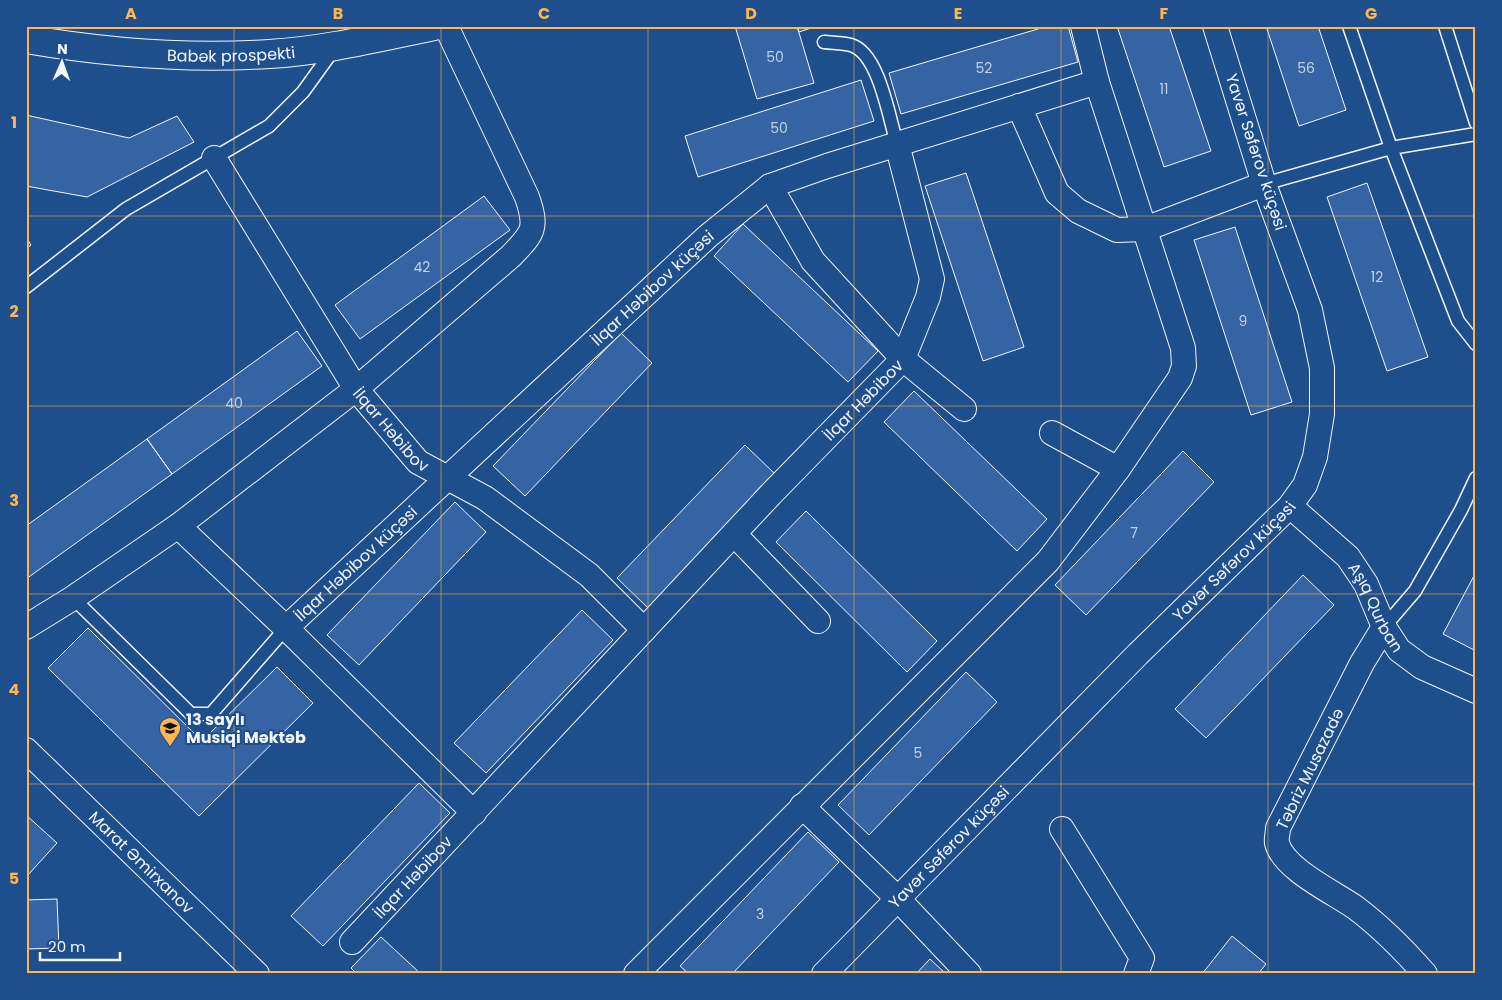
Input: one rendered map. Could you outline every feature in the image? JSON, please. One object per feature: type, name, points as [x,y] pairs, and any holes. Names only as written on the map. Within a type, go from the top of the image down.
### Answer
[{"type":"main road","name":"Babək prospekti","points":[[26,39],[133,54],[190,57],[270,54],[337,45],[434,26]]},
{"type":"street","points":[[26,627],[73,598],[178,526],[356,389],[511,256],[530,236],[534,218],[527,198],[446,26]]},
{"type":"street","points":[[649,969],[802,806],[1048,560],[1118,469],[1180,378],[1184,366],[1183,348],[1098,82],[1084,26]]},
{"type":"street","name":"Yavər Səfərov küçəsi","points":[[824,974],[1138,654],[1290,506],[1306,485],[1315,456],[1322,414],[1322,368],[1310,310],[1264,184],[1215,26]]},
{"type":"street","name":"İlqar Həbibov küçəsi","points":[[286,628],[708,236],[770,186],[897,144],[1098,82]]},
{"type":"street","points":[[1020,106],[1057,193],[1078,211],[1117,230],[1145,229],[1264,184]]},
{"type":"street","points":[[897,144],[932,279],[928,297],[903,359],[964,409]]},
{"type":"street","name":"İlqar Həbibov","points":[[214,158],[356,389],[418,462],[485,498],[589,575],[644,630]]},
{"type":"street","name":"İlqar Həbibov","points":[[352,942],[734,534],[903,359],[813,262],[770,186]]},
{"type":"street","points":[[1052,433],[1118,469]]},
{"type":"street","name":"Aşıq Qurban","points":[[1290,506],[1348,557],[1366,584],[1384,627],[1399,650],[1422,667],[1476,690]]},
{"type":"street","points":[[178,526],[286,628],[474,813]]},
{"type":"street","points":[[734,534],[818,621]]},
{"type":"street","name":"Təbriz Musazadə","points":[[1384,627],[1362,662],[1278,828],[1277,843],[1283,855],[1300,872],[1356,908],[1407,953],[1425,974]]},
{"type":"street","name":"Marat Əmirxanov","points":[[26,750],[257,974]]},
{"type":"street","points":[[802,806],[898,899],[969,974]]},
{"type":"street","points":[[1062,829],[1142,958],[1136,974]]},
{"type":"lane","points":[[1349,26],[1390,148],[1458,321],[1476,344]]},
{"type":"lane","points":[[1445,26],[1476,123]]},
{"type":"lane","points":[[824,42],[852,45],[864,52],[873,64],[897,144]]},
{"type":"lane","points":[[26,287],[126,209],[269,126],[303,92],[337,45]]},
{"type":"lane","points":[[1264,184],[1390,148],[1476,134]]},
{"type":"lane","points":[[1384,627],[1415,591],[1461,510],[1476,478]]},
{"type":"lane","points":[[73,598],[191,714],[211,714],[286,628]]},
{"type":"building","points":[[735,26],[797,26],[814,83],[757,99]]},
{"type":"building","points":[[797,26],[817,26],[799,32]]},
{"type":"building","points":[[1048,26],[1068,26],[1078,62],[901,114],[889,73]]},
{"type":"building","points":[[1117,26],[1169,26],[1211,151],[1164,167]]},
{"type":"building","points":[[1266,26],[1318,26],[1346,110],[1299,126]]},
{"type":"building","points":[[861,80],[874,121],[698,177],[685,136]]},
{"type":"building","points":[[26,115],[129,138],[177,116],[194,142],[87,197],[26,186]]},
{"type":"building","points":[[966,173],[1024,347],[983,361],[925,186]]},
{"type":"building","points":[[1367,183],[1428,357],[1387,371],[1327,197]]},
{"type":"building","points":[[484,196],[510,230],[360,339],[335,305]]},
{"type":"building","points":[[743,224],[878,351],[848,382],[714,256]]},
{"type":"building","points":[[1235,227],[1292,402],[1251,415],[1194,240]]},
{"type":"building","points":[[26,237],[31,245],[26,249]]},
{"type":"building","points":[[297,331],[322,366],[172,474],[147,439]]},
{"type":"building","points":[[621,333],[652,363],[525,496],[493,466]]},
{"type":"building","points":[[914,391],[1047,519],[1017,551],[884,422]]},
{"type":"building","points":[[147,439],[172,474],[26,579],[26,526]]},
{"type":"building","points":[[745,445],[776,475],[648,608],[617,578]]},
{"type":"building","points":[[1183,451],[1214,482],[1086,615],[1055,585]]},
{"type":"building","points":[[455,502],[486,532],[359,665],[327,635]]},
{"type":"building","points":[[806,511],[937,641],[907,672],[776,542]]},
{"type":"building","points":[[1476,572],[1476,651],[1443,634]]},
{"type":"building","points":[[1303,575],[1334,605],[1206,738],[1175,709]]},
{"type":"building","points":[[582,610],[613,640],[486,773],[454,743]]},
{"type":"building","points":[[88,628],[202,741],[277,667],[313,703],[199,816],[48,668]]},
{"type":"building","points":[[966,672],[997,702],[869,835],[838,805]]},
{"type":"building","points":[[419,783],[450,813],[323,946],[291,916]]},
{"type":"building","points":[[26,815],[57,843],[28,875],[26,874]]},
{"type":"building","points":[[808,832],[839,862],[732,974],[689,974],[680,966]]},
{"type":"building","points":[[57,899],[59,948],[26,949],[26,900]]},
{"type":"building","points":[[1232,936],[1266,964],[1258,974],[1202,974]]},
{"type":"building","points":[[381,937],[421,974],[357,974],[351,968]]},
{"type":"building","points":[[930,959],[946,974],[916,974]]},
{"type":"place","name":"13 saylı Musiqi Məktəb","points":[[170,747]]}]
